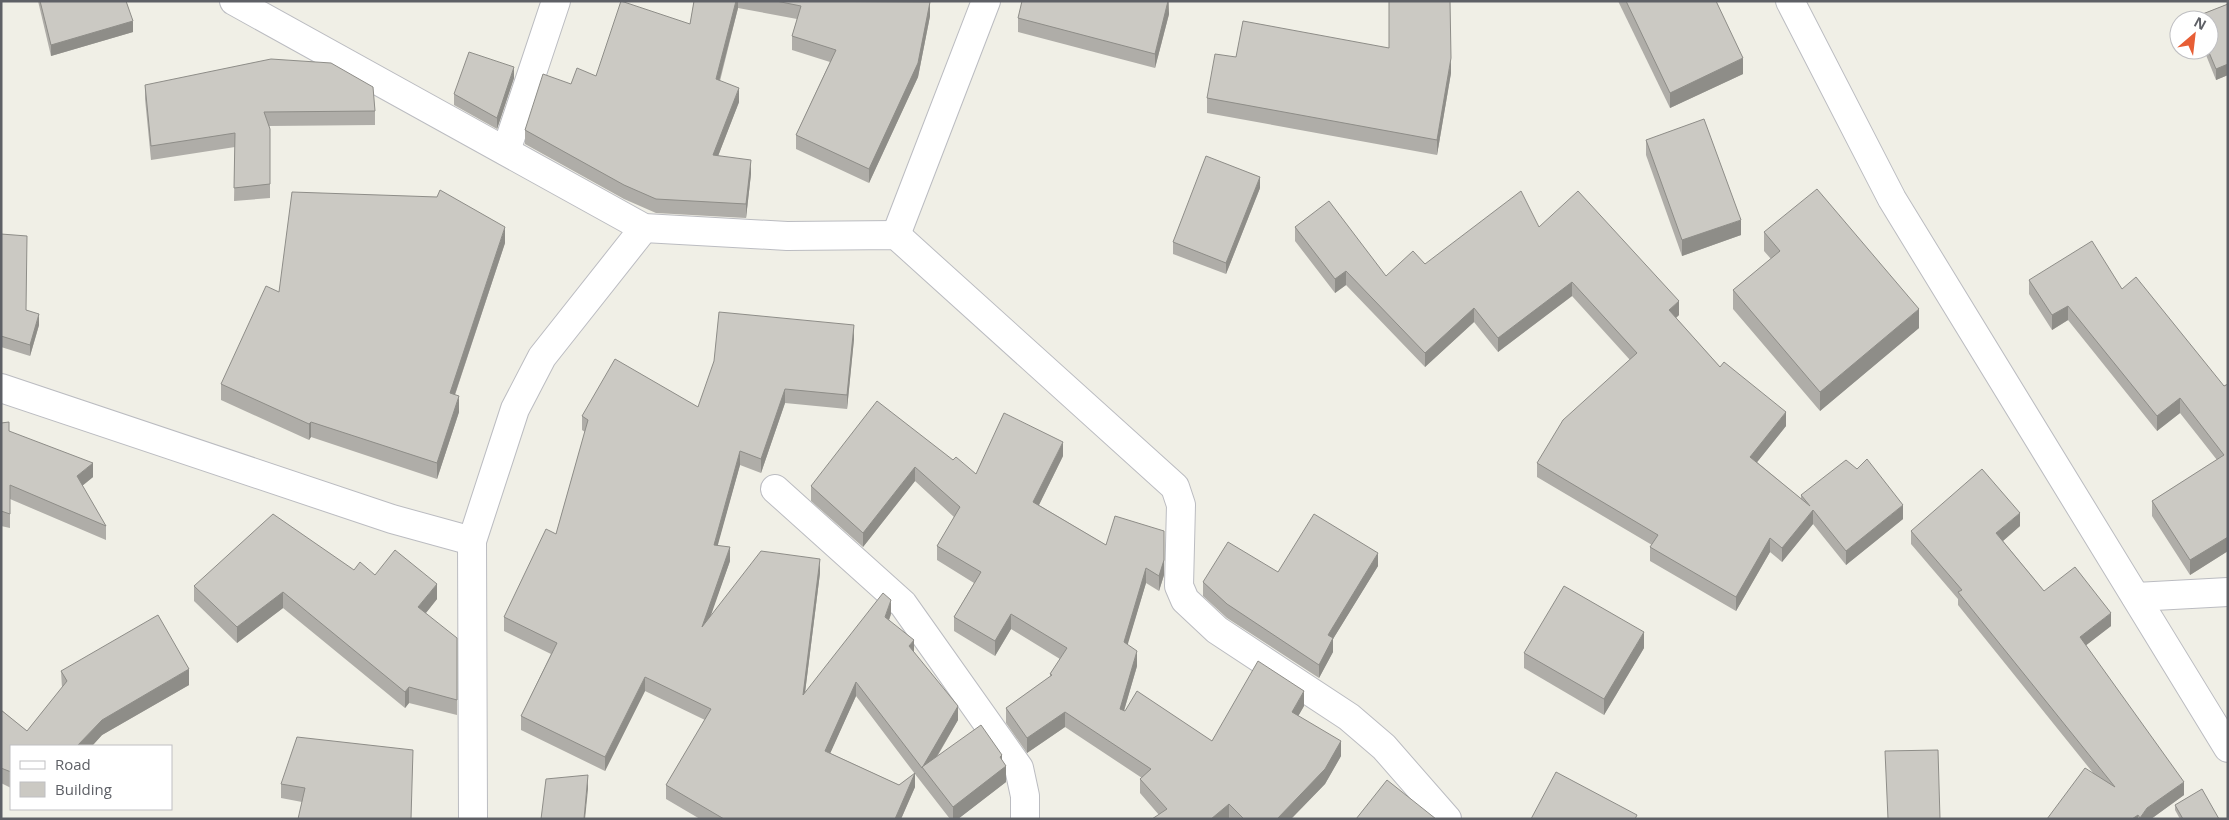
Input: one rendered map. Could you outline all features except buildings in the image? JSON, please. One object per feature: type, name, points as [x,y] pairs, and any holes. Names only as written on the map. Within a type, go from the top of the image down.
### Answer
[{"type":"street","points":[[234,1],[644,228],[787,236],[896,235],[1175,487],[1181,505],[1179,586],[1185,600],[1217,630],[1349,717],[1384,747],[1447,819]]},
{"type":"street","points":[[506,151],[556,1]]},
{"type":"street","points":[[896,235],[986,1]]},
{"type":"street","points":[[1790,1],[1892,199],[2228,748]]},
{"type":"street","points":[[473,819],[472,541],[515,409],[542,357],[644,228]]},
{"type":"street","points":[[1,388],[392,519],[472,541]]},
{"type":"street","points":[[775,489],[903,604],[1019,768],[1024,796],[1025,819]]},
{"type":"street","points":[[2136,597],[2228,592]]}]
